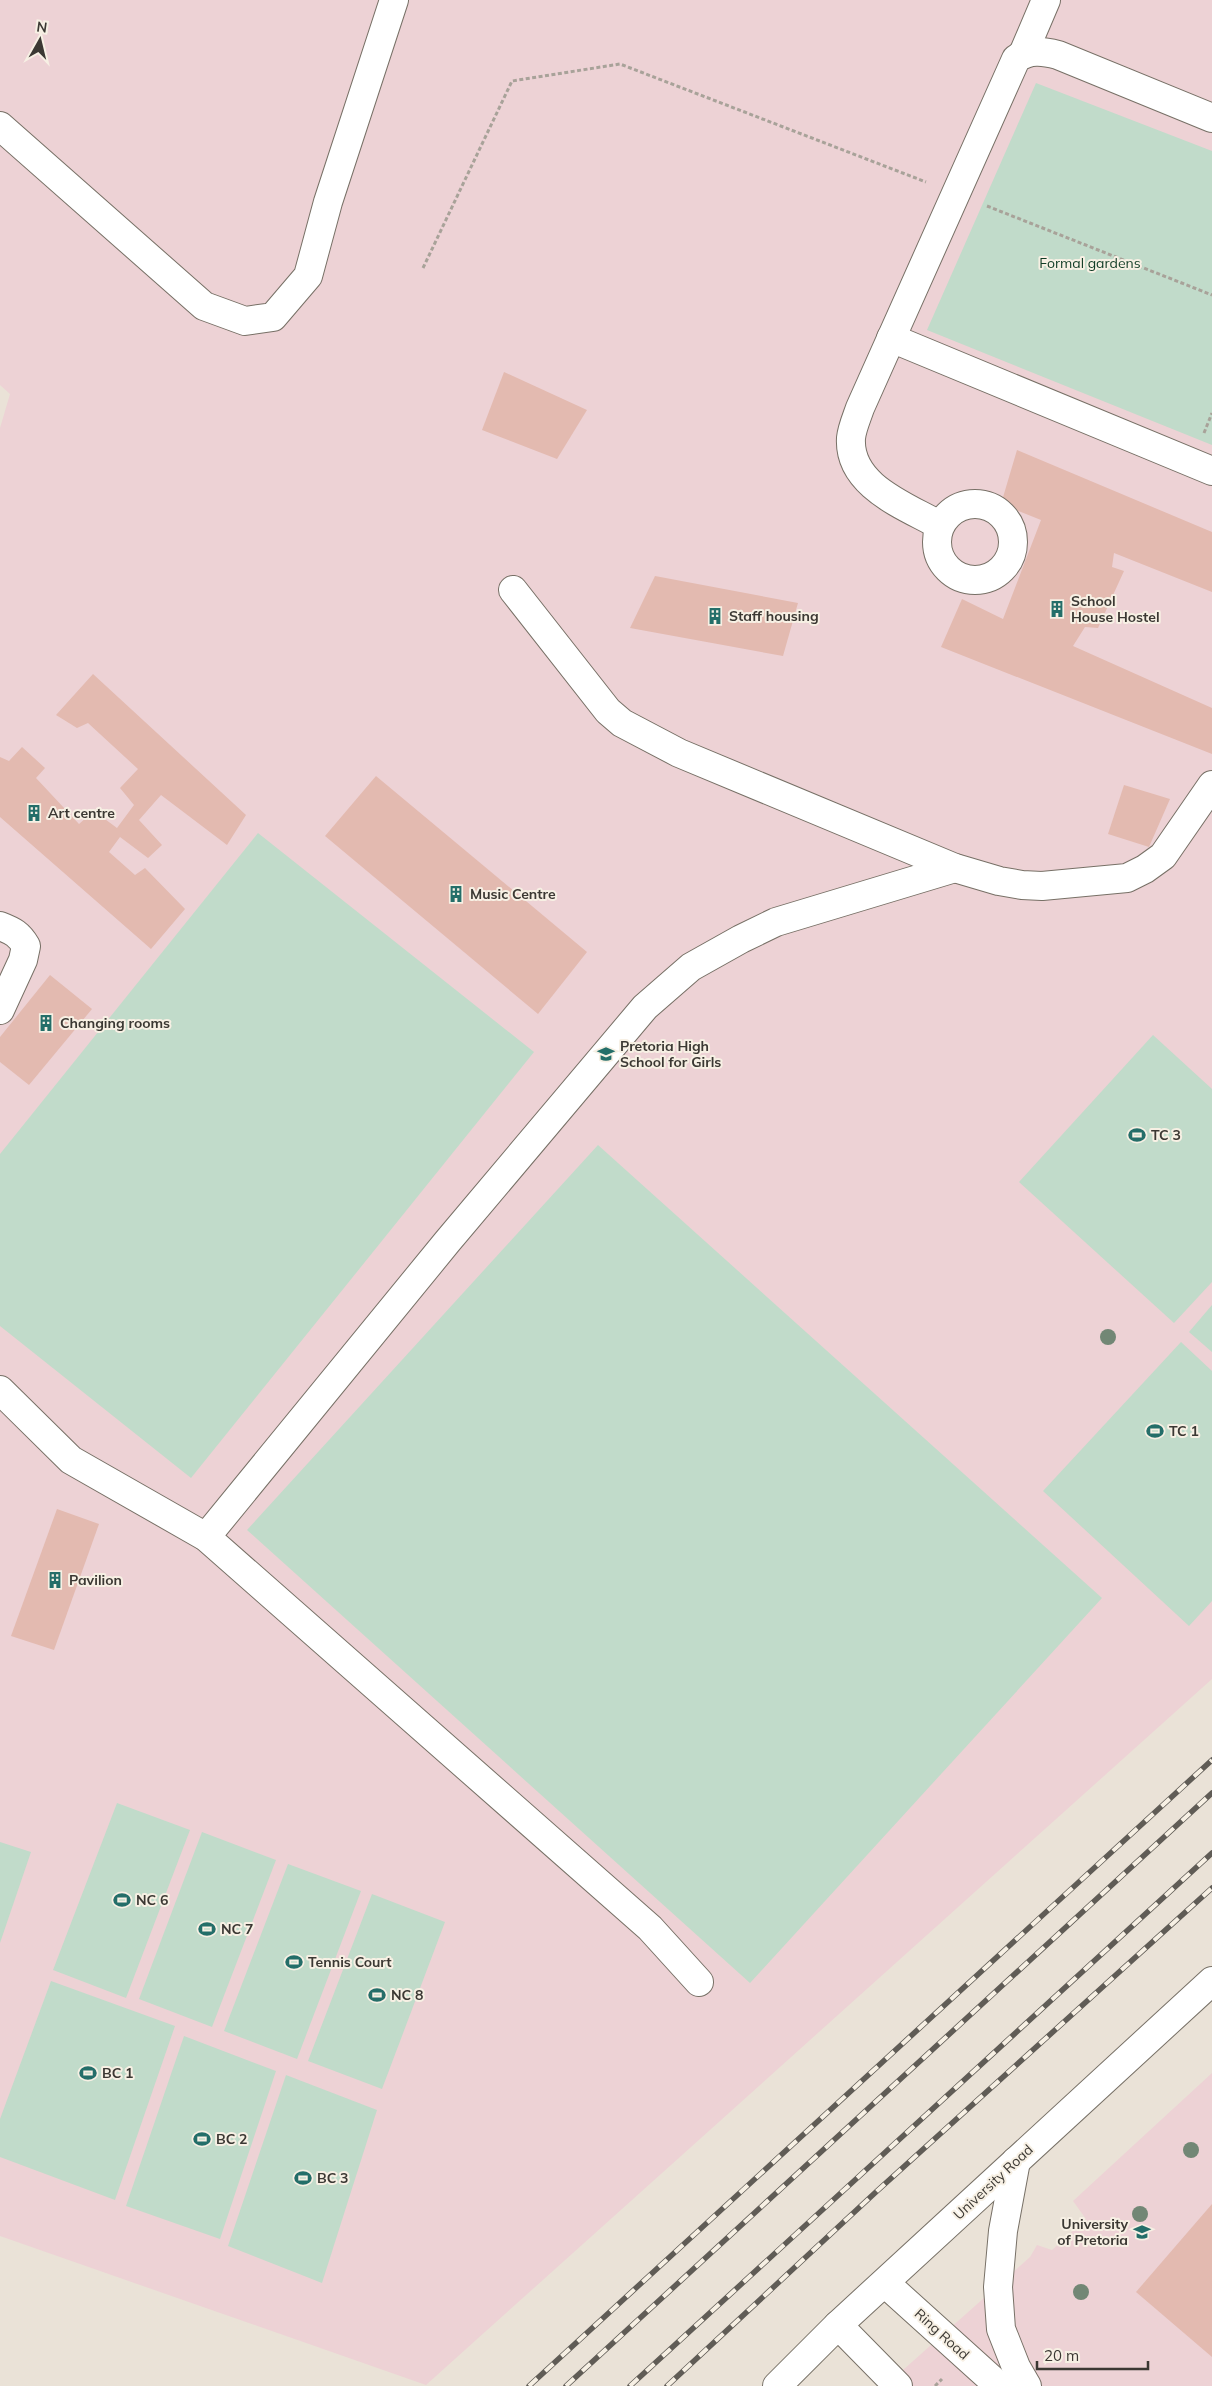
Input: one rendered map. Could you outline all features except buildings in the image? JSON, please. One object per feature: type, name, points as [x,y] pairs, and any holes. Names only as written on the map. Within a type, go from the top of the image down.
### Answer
[{"type":"street","points":[[0,126],[204,306],[246,321],[273,317],[308,276],[328,202],[394,0]]},
{"type":"street","points":[[1023,54],[1046,0]]},
{"type":"street","points":[[940,525],[893,500],[872,485],[852,456],[851,437],[860,408],[1016,59],[1023,54],[1046,52],[1058,55],[1212,118]]},
{"type":"street","points":[[891,338],[1212,471]]},
{"type":"street","points":[[513,590],[608,712],[622,723],[679,753],[955,868],[999,881],[1042,886],[1127,878],[1163,856],[1212,785]]},
{"type":"street","points":[[206,1536],[447,1242],[645,1007],[691,967],[776,922],[955,868]]},
{"type":"street","points":[[0,926],[14,931],[20,936],[26,946],[21,966],[0,1010]]},
{"type":"street","points":[[1,1394],[71,1460],[206,1536],[650,1928],[700,1982]]},
{"type":"street","name":"University Road","points":[[776,2386],[838,2325],[1212,1981]]},
{"type":"street","points":[[1016,2161],[1003,2231],[998,2287],[1001,2329],[1016,2367],[1027,2386]]},
{"type":"street","name":"Ring Road","points":[[885,2283],[999,2386]]},
{"type":"street","points":[[838,2325],[898,2386]]},
{"type":"path","points":[[423,268],[512,81],[620,64],[956,193],[1212,295]]},
{"type":"path","points":[[1201,440],[1212,413]]},
{"type":"shaded area","name":"Pretoria High School for Girls","points":[[0,0],[1212,0],[1212,1679],[426,2385],[0,2236],[0,428],[10,394],[0,385]]},
{"type":"shaded area","name":"University of Pretoria","points":[[1212,2073],[1212,2386],[885,2386],[1030,2257],[1037,2245],[1052,2250],[1086,2219],[1073,2201]]},
{"type":"green space","name":"Formal gardens","points":[[1036,83],[1212,151],[1212,445],[927,330]]},
{"type":"green space","points":[[258,833],[534,1052],[191,1478],[0,1326],[0,1154]]},
{"type":"green space","name":"TC 3","points":[[1153,1035],[1212,1089],[1212,1282],[1174,1323],[1019,1182]]},
{"type":"green space","points":[[598,1145],[1102,1598],[750,1983],[247,1530]]},
{"type":"green space","points":[[1212,1305],[1212,1352],[1189,1332]]},
{"type":"green space","name":"TC 1","points":[[1181,1342],[1212,1371],[1212,1601],[1189,1626],[1043,1491]]},
{"type":"green space","name":"NC 6","points":[[117,1803],[190,1830],[126,1998],[53,1970]]},
{"type":"green space","name":"NC 7","points":[[202,1832],[276,1860],[212,2027],[139,1999]]},
{"type":"green space","points":[[0,1842],[31,1852],[0,1943]]},
{"type":"green space","points":[[288,1864],[361,1891],[297,2059],[224,2031]]},
{"type":"green space","points":[[372,1894],[445,1922],[382,2089],[308,2061]]},
{"type":"green space","name":"BC 1","points":[[51,1981],[175,2026],[115,2200],[0,2157],[0,2119]]},
{"type":"green space","name":"BC 2","points":[[184,2036],[276,2071],[220,2239],[126,2206]]},
{"type":"green space","name":"BC 3","points":[[286,2075],[377,2110],[322,2283],[228,2246]]},
{"type":"railway","points":[[529,2386],[1212,1760]]},
{"type":"railway","points":[[566,2386],[1212,1793]]},
{"type":"railway","points":[[630,2386],[1212,1853]]},
{"type":"railway","points":[[667,2386],[877,2191],[1212,1888]]},
{"type":"place","name":"School House Hostel","points":[[1057,609]]},
{"type":"place","name":"Staff housing","points":[[715,616]]},
{"type":"place","name":"Art centre","points":[[34,813]]},
{"type":"place","name":"Music Centre","points":[[456,894]]},
{"type":"place","name":"Changing rooms","points":[[46,1023]]},
{"type":"place","name":"Pretoria High School for Girls","points":[[606,1054]]},
{"type":"place","name":"TC 3","points":[[1137,1135]]},
{"type":"place","name":"TC 1","points":[[1155,1431]]},
{"type":"place","name":"Pavilion","points":[[55,1580]]},
{"type":"place","name":"NC 6","points":[[122,1900]]},
{"type":"place","name":"NC 7","points":[[207,1929]]},
{"type":"place","name":"Tennis Court","points":[[294,1962]]},
{"type":"place","name":"NC 8","points":[[377,1995]]},
{"type":"place","name":"BC 1","points":[[88,2073]]},
{"type":"place","name":"BC 2","points":[[202,2139]]},
{"type":"place","name":"BC 3","points":[[303,2178]]},
{"type":"place","name":"University of Pretoria","points":[[1142,2232]]}]
